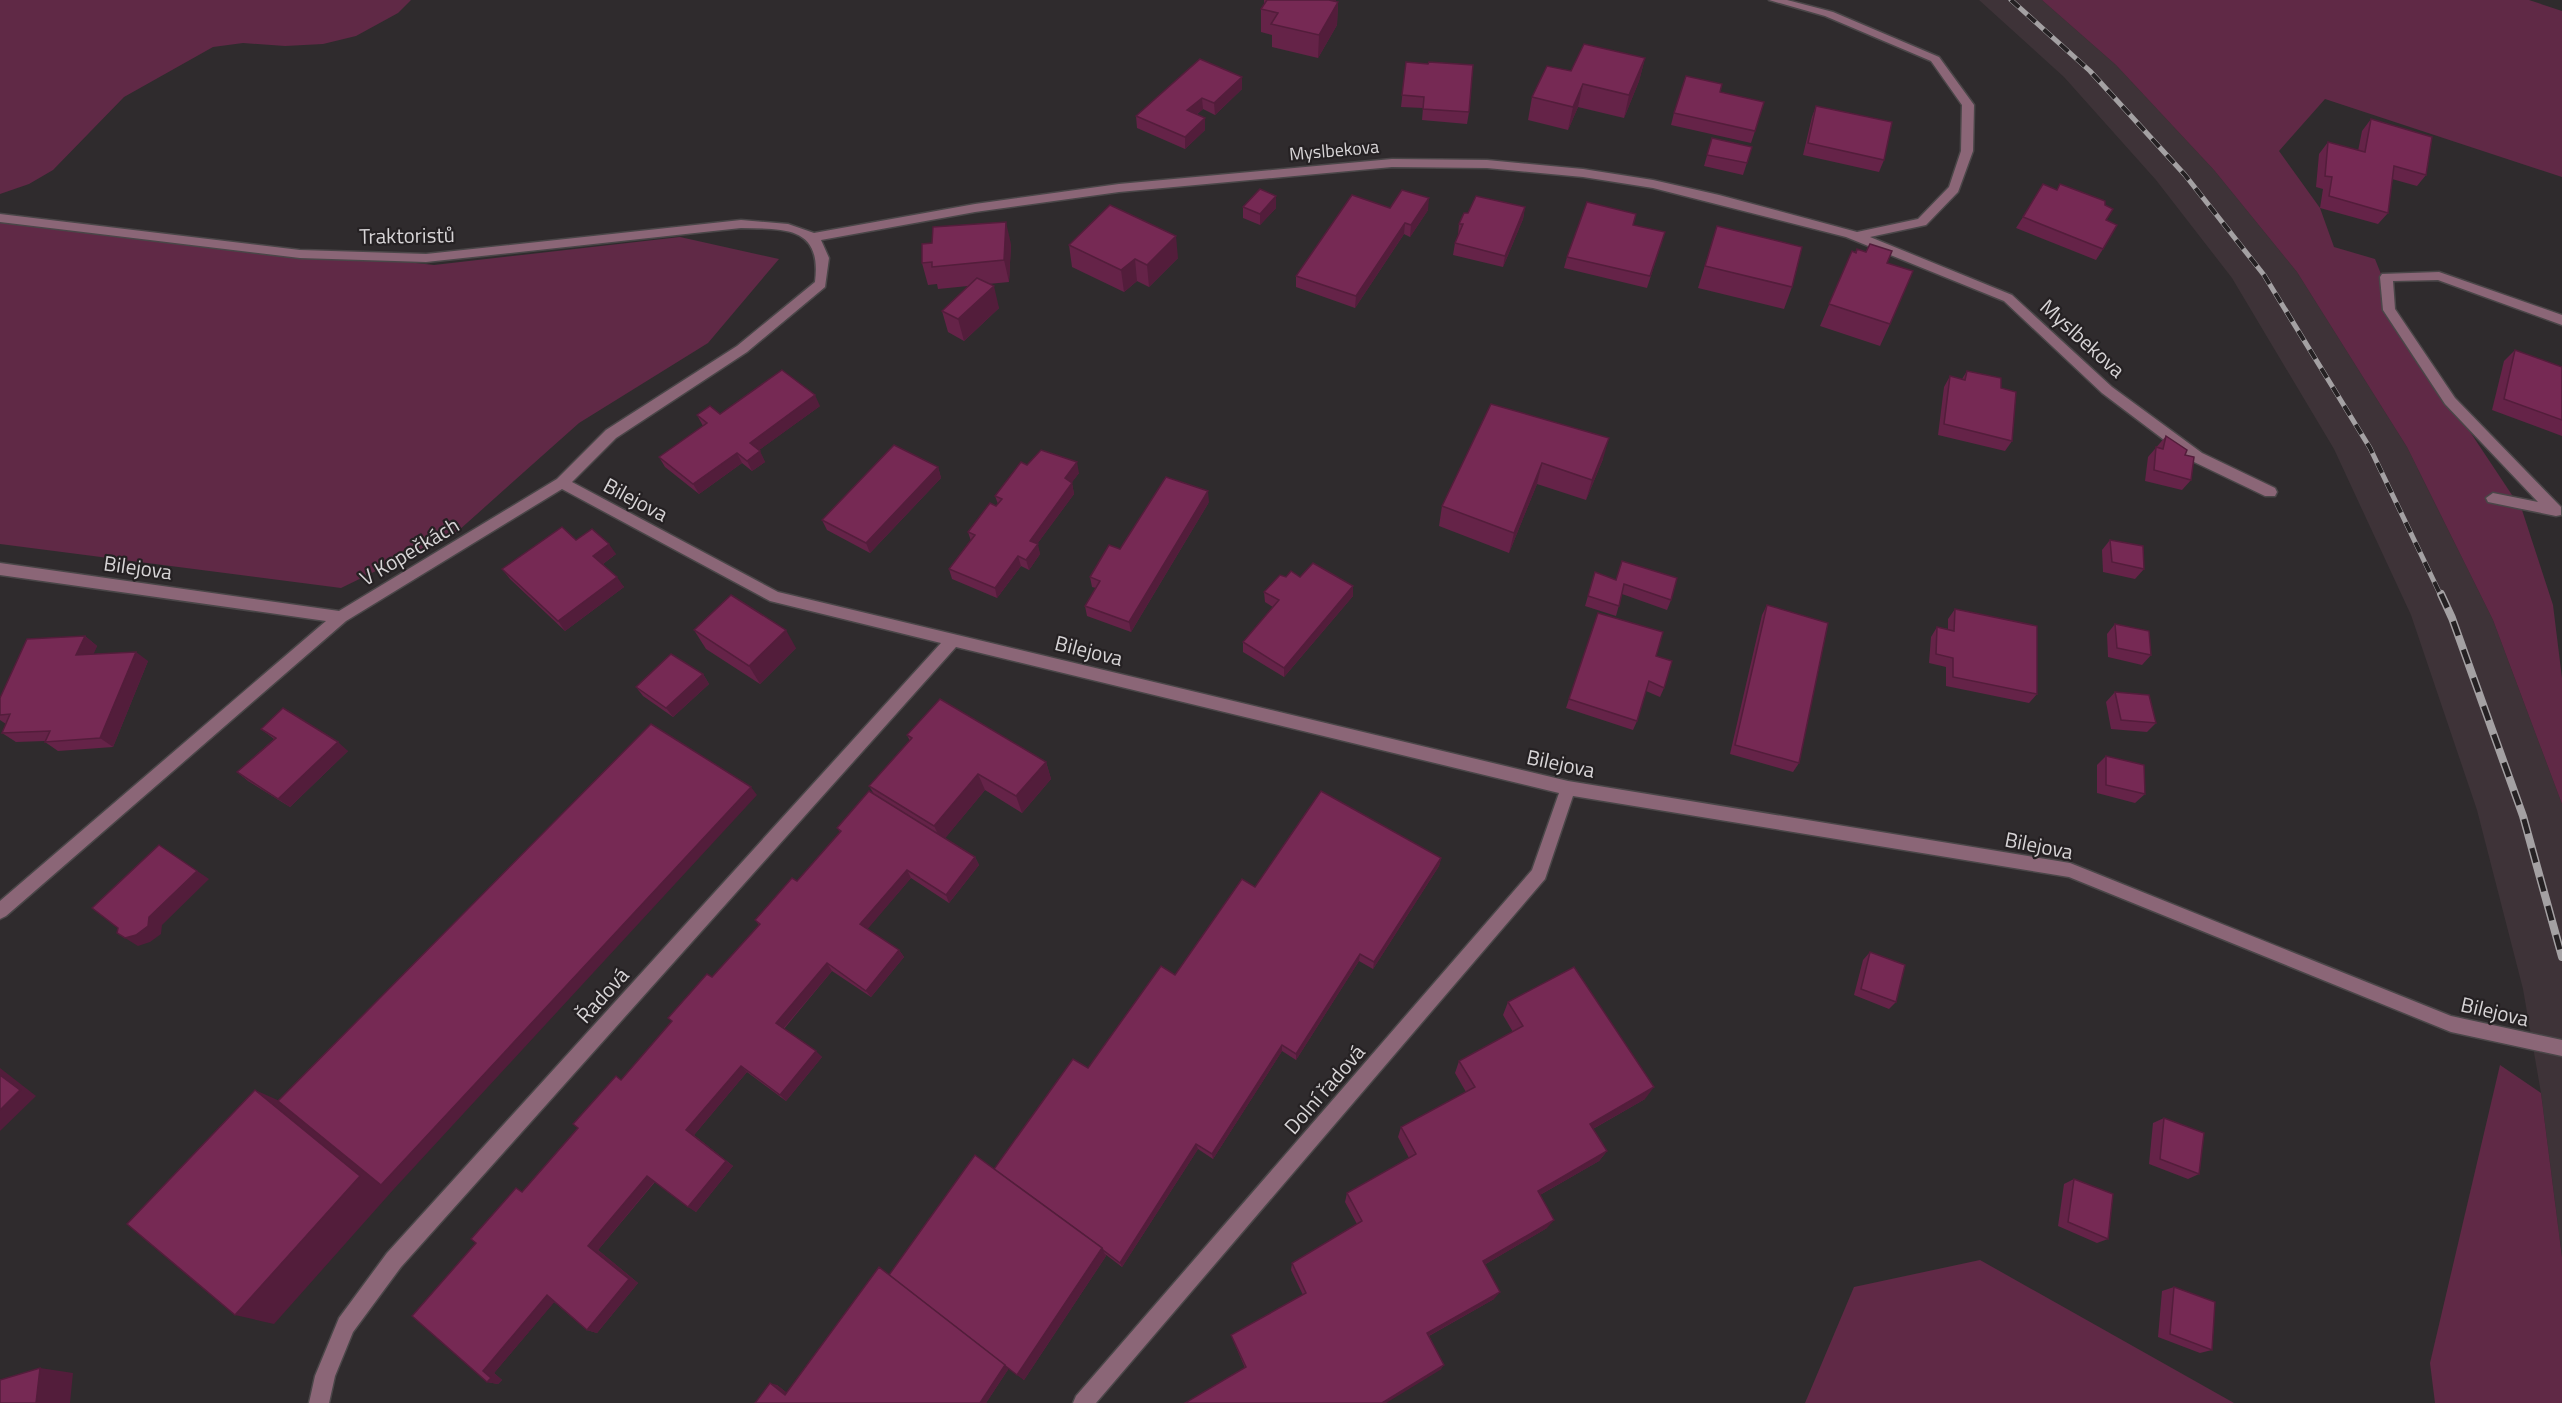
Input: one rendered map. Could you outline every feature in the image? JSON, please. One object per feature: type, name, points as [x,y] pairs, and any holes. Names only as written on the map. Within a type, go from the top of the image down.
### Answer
[{"type":"street","name":"Myslbekova","points":[[1774,0],[1829,14],[1935,59],[1968,105],[1967,151],[1954,189],[1922,222],[1857,236]]},
{"type":"street","name":"Myslbekova","points":[[812,238],[975,208],[1119,189],[1392,163],[1487,164],[1594,174],[1653,184],[1857,236],[2008,298],[2107,390],[2197,457],[2270,492]]},
{"type":"street","name":"Traktoristů","points":[[0,218],[300,254],[426,258],[741,224],[790,226],[812,238]]},
{"type":"street","name":"V Kopečkách","points":[[0,911],[341,617],[562,483],[611,434],[742,349],[821,284],[822,254],[812,238]]},
{"type":"street","points":[[2558,511],[2450,401],[2389,310],[2386,277],[2439,276],[2562,320]]},
{"type":"street","name":"Bilejova","points":[[562,483],[775,597],[1568,788],[2070,870],[2451,1024],[2562,1048]]},
{"type":"street","points":[[2493,498],[2558,511]]},
{"type":"street","name":"Bilejova","points":[[0,569],[341,617]]},
{"type":"street","name":"Řadová","points":[[318,1403],[325,1376],[346,1325],[394,1260],[954,639]]},
{"type":"street","name":"Dolní řadová","points":[[1083,1403],[1539,874],[1568,788]]},
{"type":"shaded area","points":[[0,0],[411,0],[398,13],[356,36],[323,44],[285,46],[243,43],[213,47],[124,97],[53,170],[29,184],[0,194]]},
{"type":"shaded area","points":[[1979,0],[2042,0],[2116,65],[2214,170],[2297,272],[2407,447],[2493,620],[2562,804],[2562,1257],[2541,1093],[2523,989],[2477,810],[2411,615],[2334,449],[2232,278],[2156,180],[2064,77]]},
{"type":"shaded area","points":[[2042,0],[2529,0],[2562,11],[2562,177],[2325,99],[2279,151],[2320,208],[2334,247],[2375,259],[2405,334],[2522,510],[2553,605],[2562,678],[2562,804],[2493,620],[2407,447],[2297,272],[2214,170],[2116,65]]},
{"type":"shaded area","points":[[0,217],[434,265],[680,237],[779,259],[708,343],[579,423],[458,531],[341,588],[0,544]]},
{"type":"shaded area","points":[[2500,1065],[2541,1093],[2562,1257],[2562,1403],[2435,1403],[2430,1363]]},
{"type":"shaded area","points":[[1980,1260],[2234,1403],[1805,1403],[1854,1287]]},
{"type":"building","points":[[1267,0],[1338,2],[1319,35],[1271,24],[1278,13],[1261,9]]},
{"type":"building","points":[[1584,44],[1645,58],[1629,95],[1583,84],[1573,107],[1532,97],[1547,66],[1571,71]]},
{"type":"building","points":[[1200,59],[1242,77],[1214,103],[1202,98],[1187,110],[1205,118],[1185,137],[1136,116]]},
{"type":"building","points":[[1406,62],[1473,65],[1469,112],[1423,109],[1424,97],[1402,95]]},
{"type":"building","points":[[1686,76],[1722,84],[1720,92],[1764,102],[1755,131],[1674,113]]},
{"type":"building","points":[[1816,106],[1892,122],[1884,160],[1808,143]]},
{"type":"building","points":[[2371,119],[2432,137],[2426,175],[2394,166],[2388,213],[2329,196],[2332,177],[2325,176],[2328,142],[2365,152]]},
{"type":"building","points":[[1712,138],[1752,147],[1747,163],[1707,155]]},
{"type":"building","points":[[2043,184],[2057,190],[2060,184],[2105,201],[2105,205],[2113,209],[2106,220],[2117,225],[2103,249],[2023,217]]},
{"type":"building","points":[[1260,189],[1276,196],[1260,214],[1243,207]]},
{"type":"building","points":[[1402,190],[1429,198],[1411,225],[1405,223],[1356,296],[1296,276],[1352,195],[1390,208]]},
{"type":"building","points":[[1476,196],[1525,207],[1505,256],[1455,243],[1463,224],[1459,224],[1464,213],[1468,213]]},
{"type":"building","points":[[1587,202],[1636,214],[1633,225],[1665,232],[1650,276],[1567,257]]},
{"type":"building","points":[[1110,205],[1176,236],[1147,265],[1135,259],[1121,270],[1069,245]]},
{"type":"building","points":[[1006,222],[1004,260],[932,267],[932,262],[922,263],[922,244],[932,243],[933,227]]},
{"type":"building","points":[[1717,226],[1802,247],[1792,287],[1705,266]]},
{"type":"building","points":[[1870,244],[1892,251],[1887,263],[1913,271],[1890,324],[1829,304],[1852,251],[1856,253],[1857,249],[1866,252]]},
{"type":"building","points":[[977,278],[994,286],[958,319],[942,311]]},
{"type":"building","points":[[2515,350],[2562,367],[2562,420],[2504,399]]},
{"type":"building","points":[[782,370],[815,395],[750,443],[760,451],[747,461],[737,453],[693,484],[659,457],[707,423],[697,415],[710,406],[720,414]]},
{"type":"building","points":[[1967,371],[2001,378],[2001,388],[2016,392],[2012,441],[1944,424],[1950,376],[1965,380]]},
{"type":"building","points":[[1491,404],[1609,438],[1592,480],[1542,463],[1514,533],[1442,506]]},
{"type":"building","points":[[2166,436],[2187,450],[2185,455],[2194,457],[2191,480],[2154,470],[2156,447],[2163,449]]},
{"type":"building","points":[[894,445],[938,467],[866,543],[822,520]]},
{"type":"building","points":[[1041,450],[1077,462],[1065,478],[1072,483],[1030,541],[1038,544],[1026,560],[1018,556],[995,588],[949,569],[975,535],[968,532],[990,503],[996,506],[1002,499],[995,496],[1021,462],[1027,465]]},
{"type":"building","points":[[1166,477],[1208,491],[1129,622],[1085,606],[1100,581],[1090,577],[1109,545],[1120,549]]},
{"type":"building","points":[[562,527],[576,540],[592,529],[609,544],[593,556],[617,577],[558,621],[502,569]]},
{"type":"building","points":[[2110,540],[2143,546],[2144,569],[2112,562]]},
{"type":"building","points":[[1622,561],[1677,578],[1671,600],[1624,584],[1619,606],[1588,596],[1595,572],[1616,580]]},
{"type":"building","points":[[1313,563],[1353,586],[1284,668],[1243,642],[1279,600],[1264,592],[1280,575],[1286,577],[1291,571],[1300,577]]},
{"type":"building","points":[[731,595],[786,630],[749,666],[694,630]]},
{"type":"building","points":[[1767,605],[1828,623],[1799,763],[1735,745]]},
{"type":"building","points":[[1955,609],[2037,626],[2037,694],[1953,677],[1953,658],[1936,654],[1937,627],[1954,631]]},
{"type":"building","points":[[1598,613],[1663,632],[1656,656],[1672,661],[1664,688],[1649,681],[1637,721],[1569,699]]},
{"type":"building","points":[[2115,624],[2149,631],[2151,655],[2117,648]]},
{"type":"building","points":[[85,636],[76,655],[136,652],[100,738],[45,742],[50,731],[2,733],[10,714],[0,715],[0,698],[27,639]]},
{"type":"building","points":[[671,654],[703,674],[666,708],[636,687]]},
{"type":"building","points":[[2115,692],[2149,695],[2156,723],[2121,720]]},
{"type":"building","points":[[940,699],[1046,762],[1016,796],[978,774],[934,826],[869,786],[912,738],[907,735]]},
{"type":"building","points":[[283,708],[338,742],[278,799],[237,772],[276,738],[261,729]]},
{"type":"building","points":[[651,724],[751,787],[381,1185],[278,1101]]},
{"type":"building","points":[[2106,756],[2144,765],[2145,794],[2106,785]]},
{"type":"building","points":[[869,791],[975,857],[946,895],[907,870],[860,924],[899,950],[866,991],[827,963],[776,1023],[816,1051],[780,1095],[741,1066],[686,1130],[726,1161],[688,1207],[647,1176],[588,1246],[629,1279],[587,1330],[547,1295],[483,1371],[491,1378],[487,1382],[412,1316],[476,1243],[471,1239],[516,1188],[522,1192],[578,1128],[573,1124],[616,1076],[621,1080],[672,1021],[668,1018],[707,974],[712,977],[760,924],[755,920],[792,878],[797,881],[841,831],[837,828]]},
{"type":"building","points":[[1321,791],[1441,858],[1374,962],[1360,954],[1296,1054],[1282,1045],[1212,1154],[1196,1144],[1120,1263],[994,1169],[1073,1059],[1088,1068],[1161,966],[1175,975],[1242,879],[1255,887]]},
{"type":"building","points":[[159,845],[197,871],[149,917],[148,926],[136,935],[125,938],[117,933],[118,928],[92,908]]},
{"type":"building","points":[[1870,952],[1905,965],[1896,1002],[1861,989]]},
{"type":"building","points":[[1574,967],[1654,1087],[1590,1124],[1607,1151],[1538,1191],[1554,1220],[1483,1261],[1500,1292],[1427,1333],[1444,1365],[1382,1403],[1185,1403],[1246,1367],[1231,1335],[1306,1293],[1292,1263],[1362,1221],[1347,1193],[1416,1154],[1401,1127],[1475,1087],[1459,1061],[1523,1026],[1508,1002]]},
{"type":"building","points":[[0,1075],[20,1090],[0,1110]]},
{"type":"building","points":[[255,1090],[360,1176],[235,1315],[127,1224]]},
{"type":"building","points":[[2164,1118],[2204,1133],[2199,1174],[2160,1159]]},
{"type":"building","points":[[975,1155],[1102,1248],[1017,1375],[889,1275]]},
{"type":"building","points":[[2074,1179],[2113,1194],[2108,1239],[2068,1222]]},
{"type":"building","points":[[879,1267],[1005,1365],[980,1403],[755,1403],[770,1383],[785,1395]]},
{"type":"building","points":[[2174,1287],[2215,1302],[2212,1350],[2170,1334]]},
{"type":"building","points":[[40,1368],[36,1403],[0,1403],[0,1380]]},
{"type":"railway","points":[[2011,0],[2090,71],[2185,175],[2264,275],[2370,448],[2441,596]]},
{"type":"railway","points":[[2441,594],[2452,618],[2523,816],[2562,957]]}]
